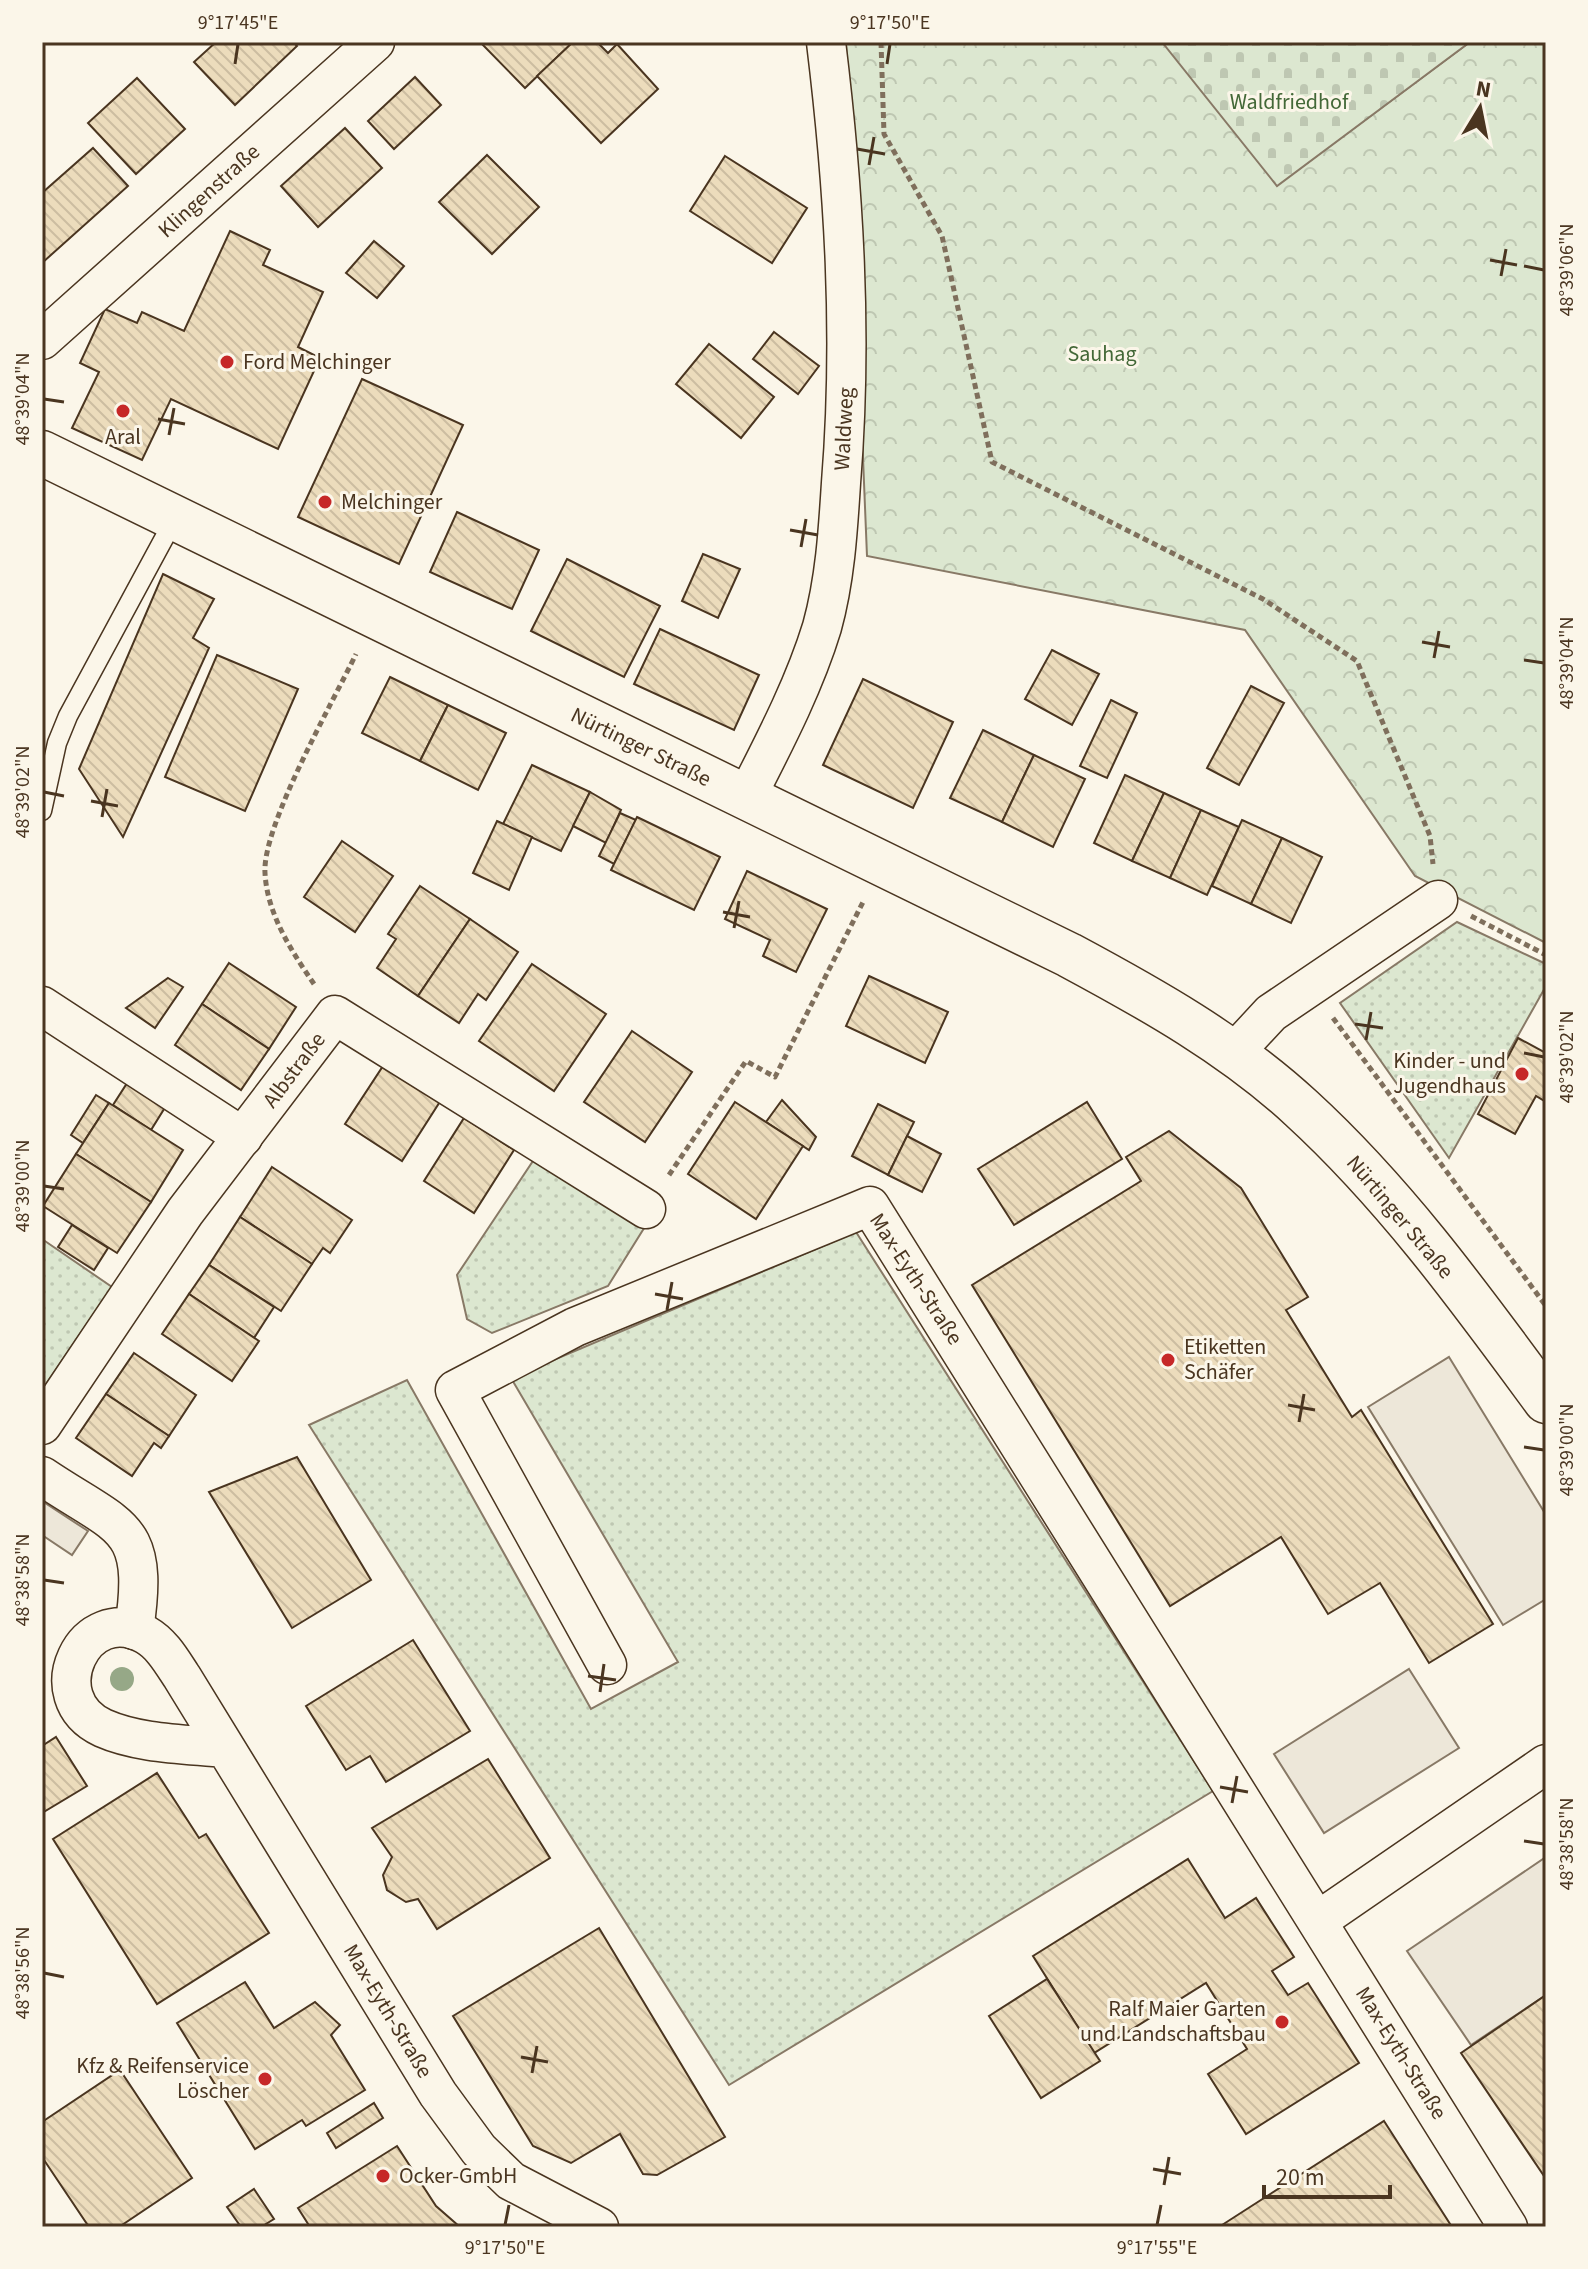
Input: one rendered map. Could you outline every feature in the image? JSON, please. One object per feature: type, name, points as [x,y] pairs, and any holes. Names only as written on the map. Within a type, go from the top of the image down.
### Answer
[{"type":"main road","name":"Nürtinger Straße","points":[[42,453],[1133,989],[1233,1054],[1300,1107],[1367,1174],[1546,1401]]},
{"type":"street","name":"Waldweg","points":[[746,798],[812,656],[822,624],[836,553],[848,345],[838,140],[826,42]]},
{"type":"street","name":"Klingenstraße","points":[[42,340],[370,44]]},
{"type":"street","points":[[1233,1054],[1271,1013],[1438,900]]},
{"type":"street","points":[[42,1006],[243,1137]]},
{"type":"street","name":"Albstraße","points":[[42,1425],[185,1212],[335,1015],[646,1209]]},
{"type":"street","name":"Max-Eyth-Straße","points":[[607,1665],[455,1390],[575,1327],[870,1206],[1319,1920],[1508,2227]]},
{"type":"street","points":[[42,1476],[125,1531],[137,1550],[141,1583],[134,1630],[114,1628],[95,1634],[73,1661],[73,1696],[81,1710],[103,1728],[128,1735],[225,1748]]},
{"type":"street","name":"Max-Eyth-Straße","points":[[134,1630],[147,1636],[168,1656],[438,2094],[479,2150],[547,2216],[599,2227]]},
{"type":"street","points":[[1319,1920],[1542,1776]]},
{"type":"lane","points":[[42,811],[57,743],[68,716],[175,518]]},
{"type":"path","points":[[881,42],[884,134],[942,236],[992,462],[1263,599],[1357,661],[1430,836],[1438,900],[1546,955]]},
{"type":"path","points":[[335,1015],[297,959],[273,912],[265,872],[272,831],[374,617]]},
{"type":"path","points":[[646,1209],[746,1061],[775,1077],[881,865]]},
{"type":"path","points":[[1311,988],[1546,1306]]},
{"type":"green space","name":"Sauhag","points":[[846,42],[1163,42],[1277,185],[1470,42],[1546,42],[1546,943],[1415,876],[1245,630],[867,556]]},
{"type":"green space","name":"Waldfriedhof","points":[[1162,42],[1470,42],[1277,186]]},
{"type":"green space","points":[[1457,922],[1546,964],[1546,986],[1449,1158],[1340,1003]]},
{"type":"green space","points":[[539,1152],[646,1225],[608,1286],[492,1333],[467,1319],[457,1275]]},
{"type":"green space","points":[[856,1232],[1213,1791],[729,2085],[309,1425],[407,1380],[591,1709],[678,1662],[511,1378]]},
{"type":"green space","points":[[42,1239],[112,1287],[42,1390]]},
{"type":"shaded area","points":[[1449,1357],[1546,1515],[1546,1599],[1503,1625],[1368,1407]]},
{"type":"shaded area","points":[[42,1501],[88,1531],[72,1555],[42,1535]]},
{"type":"shaded area","points":[[1409,1669],[1459,1748],[1324,1833],[1274,1754]]},
{"type":"shaded area","points":[[1546,1857],[1546,1995],[1471,2045],[1407,1951]]},
{"type":"building","points":[[216,42],[293,42],[297,46],[235,105],[194,62]]},
{"type":"building","points":[[480,42],[573,42],[525,88]]},
{"type":"building","points":[[573,42],[597,42],[608,53],[617,44],[658,89],[601,143],[537,76]]},
{"type":"building","points":[[415,77],[441,105],[394,149],[368,121]]},
{"type":"building","points":[[137,78],[185,129],[136,174],[88,123]]},
{"type":"building","points":[[345,128],[382,168],[318,227],[281,186]]},
{"type":"building","points":[[93,148],[128,186],[42,263],[42,193]]},
{"type":"building","points":[[487,155],[539,207],[492,254],[439,202]]},
{"type":"building","points":[[725,156],[807,208],[772,263],[690,211]]},
{"type":"building","points":[[230,231],[270,250],[263,265],[323,292],[298,347],[320,358],[278,449],[171,399],[142,460],[72,428],[99,372],[80,363],[105,309],[137,323],[142,312],[184,331]]},
{"type":"building","points":[[374,241],[404,266],[377,298],[346,273]]},
{"type":"building","points":[[774,332],[819,366],[798,394],[753,359]]},
{"type":"building","points":[[709,344],[774,397],[741,438],[676,384]]},
{"type":"building","points":[[362,379],[463,425],[399,564],[298,517]]},
{"type":"building","points":[[457,512],[539,550],[512,609],[430,572]]},
{"type":"building","points":[[703,554],[740,569],[718,618],[682,601]]},
{"type":"building","points":[[567,559],[660,606],[624,677],[531,631]]},
{"type":"building","points":[[163,574],[214,599],[193,638],[209,648],[123,837],[79,769]]},
{"type":"building","points":[[660,629],[759,675],[734,730],[634,684]]},
{"type":"building","points":[[1052,650],[1099,674],[1072,725],[1025,699]]},
{"type":"building","points":[[217,655],[298,689],[245,811],[165,777]]},
{"type":"building","points":[[390,677],[448,705],[420,761],[362,733]]},
{"type":"building","points":[[863,679],[953,722],[913,808],[823,765]]},
{"type":"building","points":[[1251,686],[1284,703],[1239,785],[1207,768]]},
{"type":"building","points":[[1111,700],[1137,713],[1107,778],[1080,766]]},
{"type":"building","points":[[448,705],[506,733],[478,790],[420,761]]},
{"type":"building","points":[[983,730],[1034,755],[1002,822],[950,798]]},
{"type":"building","points":[[1034,755],[1085,779],[1053,847],[1002,822]]},
{"type":"building","points":[[532,765],[590,792],[561,851],[503,824]]},
{"type":"building","points":[[1125,775],[1164,793],[1132,861],[1094,843]]},
{"type":"building","points":[[590,792],[621,810],[606,843],[573,826]]},
{"type":"building","points":[[1164,793],[1201,810],[1170,878],[1132,861]]},
{"type":"building","points":[[1201,810],[1239,827],[1207,895],[1170,878]]},
{"type":"building","points":[[620,813],[636,820],[614,864],[599,856]]},
{"type":"building","points":[[637,817],[720,857],[694,910],[611,870]]},
{"type":"building","points":[[1242,820],[1282,838],[1251,904],[1212,886]]},
{"type":"building","points":[[497,821],[532,837],[509,890],[473,873]]},
{"type":"building","points":[[1282,838],[1322,857],[1291,923],[1251,904]]},
{"type":"building","points":[[342,841],[393,876],[355,932],[304,897]]},
{"type":"building","points":[[747,871],[827,909],[796,972],[763,956],[770,940],[725,919]]},
{"type":"building","points":[[420,886],[470,919],[418,996],[377,968],[396,939],[388,934]]},
{"type":"building","points":[[470,919],[518,952],[486,1000],[478,994],[459,1023],[418,996]]},
{"type":"building","points":[[229,963],[296,1007],[269,1049],[202,1004]]},
{"type":"building","points":[[532,964],[606,1014],[554,1091],[479,1041]]},
{"type":"building","points":[[869,976],[948,1012],[925,1063],[846,1026]]},
{"type":"building","points":[[168,978],[183,987],[155,1028],[126,1008]]},
{"type":"building","points":[[202,1004],[269,1049],[241,1090],[175,1045]]},
{"type":"building","points":[[632,1031],[692,1072],[645,1142],[584,1102]]},
{"type":"building","name":"Kinder - und Jugendhaus","points":[[1518,1038],[1546,1053],[1546,1102],[1536,1096],[1515,1134],[1478,1114]]},
{"type":"building","points":[[385,1063],[441,1100],[402,1161],[345,1124]]},
{"type":"building","points":[[131,1077],[169,1101],[151,1130],[113,1105]]},
{"type":"building","points":[[96,1095],[109,1103],[83,1143],[71,1135]]},
{"type":"building","points":[[782,1100],[816,1137],[809,1150],[766,1122]]},
{"type":"building","points":[[735,1102],[803,1146],[756,1219],[688,1174]]},
{"type":"building","points":[[1087,1102],[1122,1159],[1014,1225],[978,1169]]},
{"type":"building","points":[[109,1103],[183,1150],[151,1202],[76,1154]]},
{"type":"building","points":[[878,1104],[914,1122],[888,1175],[852,1156]]},
{"type":"building","points":[[464,1118],[514,1150],[474,1213],[424,1181]]},
{"type":"building","name":"Etiketten Schäfer","points":[[1169,1131],[1241,1188],[1308,1297],[1286,1310],[1352,1417],[1361,1410],[1493,1624],[1429,1663],[1380,1583],[1328,1614],[1281,1537],[1170,1606],[972,1285],[1141,1181],[1126,1157]]},
{"type":"building","points":[[907,1136],[941,1154],[922,1192],[888,1175]]},
{"type":"building","points":[[76,1154],[151,1202],[117,1253],[43,1206]]},
{"type":"building","points":[[272,1167],[352,1220],[330,1253],[323,1248],[312,1264],[240,1217]]},
{"type":"building","points":[[240,1217],[312,1264],[281,1311],[209,1265]]},
{"type":"building","points":[[72,1225],[108,1248],[94,1270],[58,1247]]},
{"type":"building","points":[[209,1265],[274,1307],[254,1338],[189,1294]]},
{"type":"building","points":[[189,1294],[259,1341],[232,1381],[162,1334]]},
{"type":"building","points":[[134,1353],[196,1395],[169,1436],[106,1394]]},
{"type":"building","points":[[106,1394],[169,1436],[161,1448],[154,1443],[132,1476],[76,1438]]},
{"type":"building","points":[[297,1457],[371,1580],[292,1628],[209,1492]]},
{"type":"building","points":[[413,1640],[470,1731],[386,1782],[370,1756],[346,1770],[306,1706]]},
{"type":"building","points":[[56,1737],[87,1786],[42,1813],[42,1746]]},
{"type":"building","points":[[488,1759],[550,1858],[437,1929],[418,1899],[406,1902],[387,1890],[383,1875],[392,1857],[372,1828]]},
{"type":"building","points":[[157,1773],[199,1838],[206,1834],[269,1933],[157,2004],[53,1839]]},
{"type":"building","name":"Ralf Maier Garten und Landschaftsbau","points":[[1188,1859],[1225,1918],[1256,1898],[1294,1957],[1272,1971],[1288,1995],[1308,1983],[1359,2063],[1246,2134],[1208,2074],[1247,2049],[1206,1983],[1094,2053],[1033,1956]]},
{"type":"building","points":[[599,1928],[725,2137],[657,2175],[643,2174],[620,2134],[571,2163],[533,2146],[453,2016]]},
{"type":"building","points":[[1047,1979],[1100,2061],[1041,2098],[989,2016]]},
{"type":"building","points":[[245,1982],[274,2028],[315,2002],[340,2025],[331,2035],[365,2090],[306,2126],[302,2120],[255,2149],[177,2023]]},
{"type":"building","points":[[1546,1995],[1546,2179],[1461,2053]]},
{"type":"building","points":[[120,2070],[192,2178],[119,2227],[89,2227],[42,2157],[42,2122]]},
{"type":"building","points":[[374,2103],[383,2118],[336,2148],[327,2133]]},
{"type":"building","points":[[1384,2121],[1452,2227],[1223,2227],[1222,2225]]},
{"type":"building","name":"Ocker-GmbH","points":[[397,2146],[436,2206],[460,2227],[310,2227],[298,2208]]},
{"type":"building","points":[[254,2189],[274,2219],[261,2227],[241,2227],[227,2207]]},
{"type":"place","name":"Ford Melchinger","points":[[227,362]]},
{"type":"place","name":"Aral","points":[[123,411]]},
{"type":"place","name":"Melchinger","points":[[325,502]]},
{"type":"place","name":"Kinder - und Jugendhaus","points":[[1522,1074]]},
{"type":"place","name":"Etiketten Schäfer","points":[[1168,1360]]},
{"type":"place","name":"Ralf Maier Garten und Landschaftsbau","points":[[1282,2022]]},
{"type":"place","name":"Kfz & Reifenservice Löscher","points":[[265,2079]]},
{"type":"place","name":"Ocker-GmbH","points":[[383,2176]]}]
